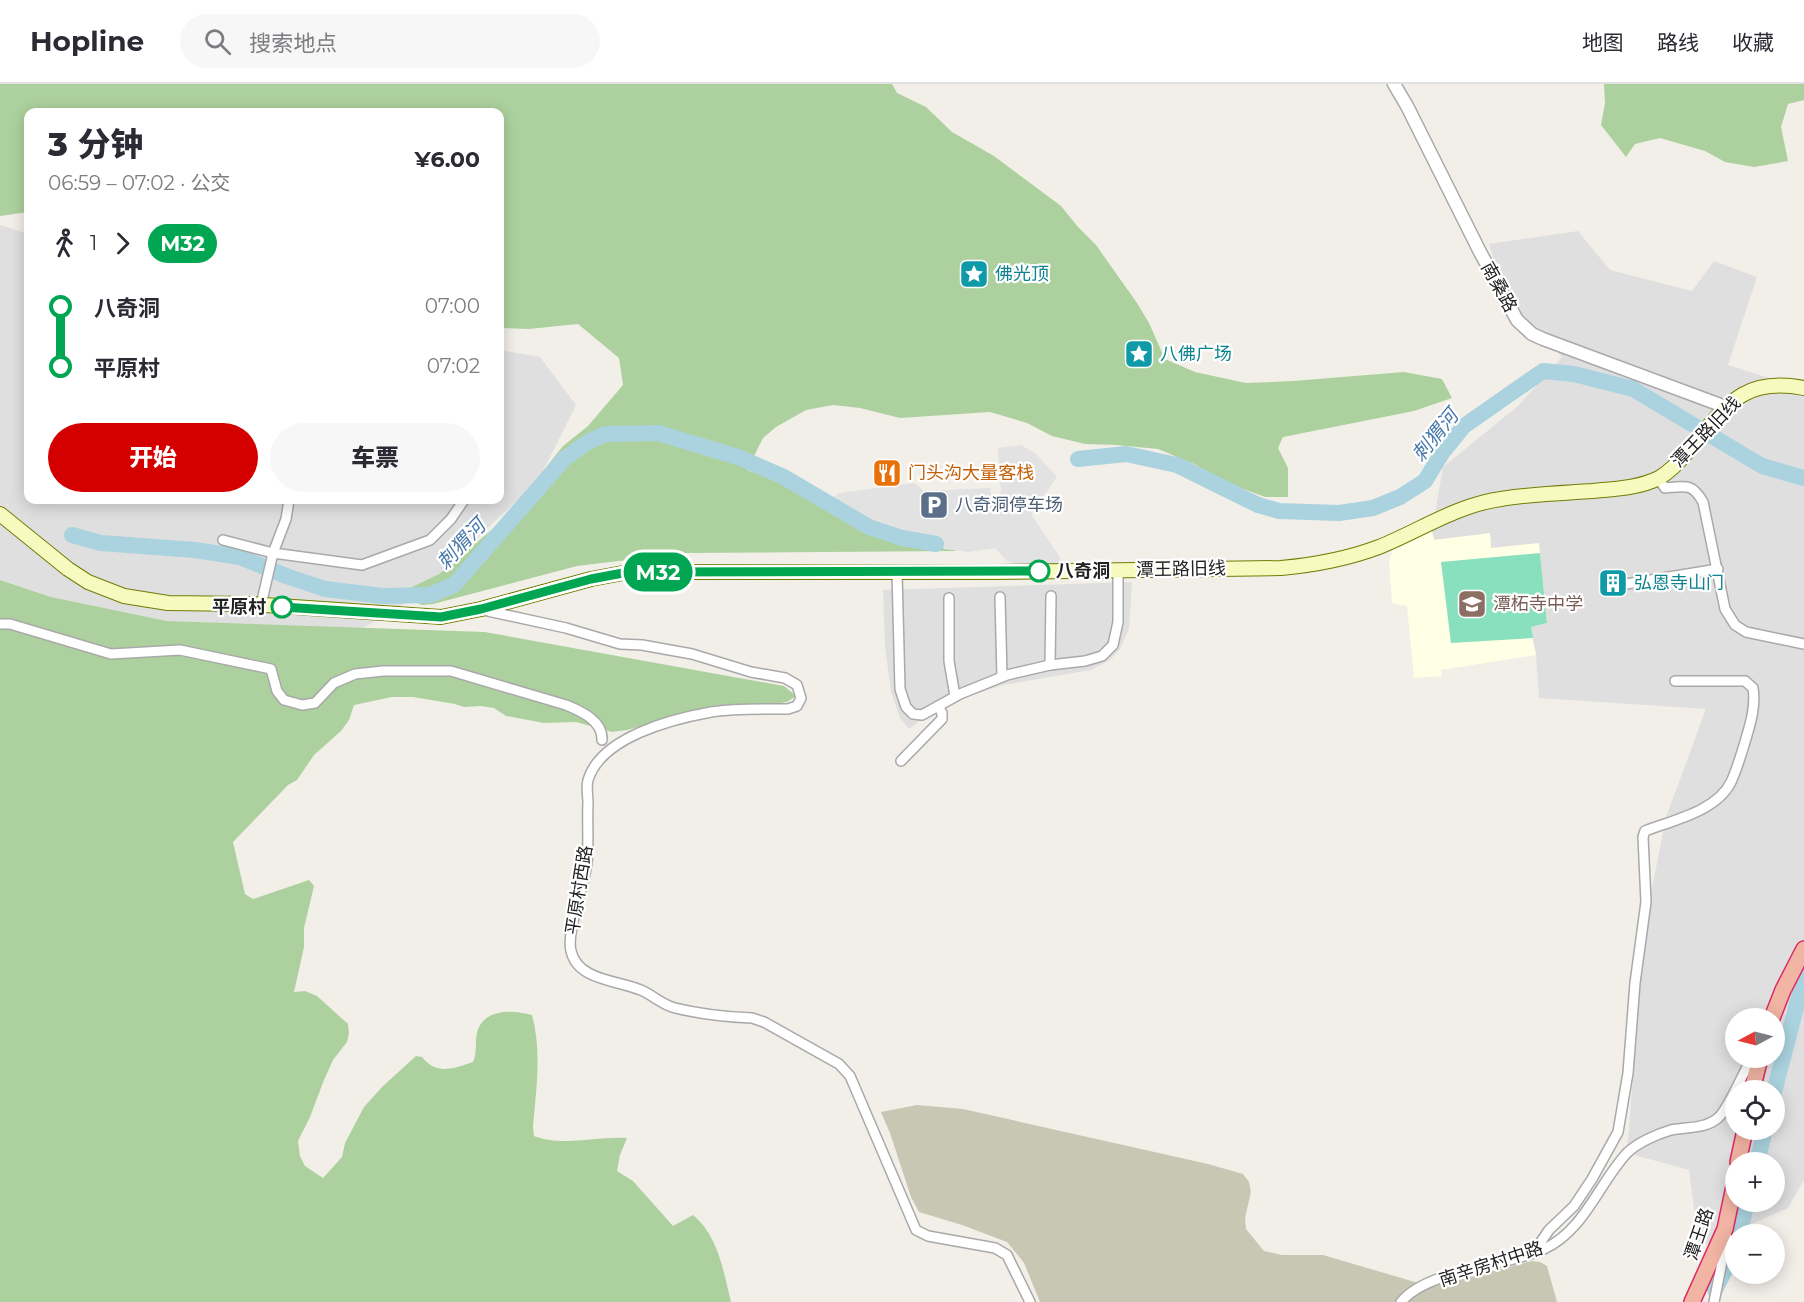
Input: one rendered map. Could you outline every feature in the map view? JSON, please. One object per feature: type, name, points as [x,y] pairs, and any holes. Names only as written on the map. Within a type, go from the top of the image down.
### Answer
[{"type":"highway","points":[[1776,1008],[1804,949]]},
{"type":"highway","name":"潭王路","points":[[1692,1302],[1710,1266],[1725,1229],[1729,1212]]},
{"type":"main road","name":"潭王路旧线","points":[[0,514],[68,569],[104,590],[168,603],[261,605],[420,617],[441,617],[481,609],[556,588],[623,573],[1281,568],[1325,562],[1380,546],[1436,520],[1482,503],[1513,497],[1635,486],[1658,478],[1670,470],[1724,410],[1740,396],[1759,387],[1782,385],[1804,388]]},
{"type":"street","name":"南桑路","points":[[1394,84],[1517,320],[1532,334],[1543,339],[1724,410]]},
{"type":"street","points":[[1658,478],[1665,488],[1686,486],[1696,490],[1703,502],[1725,609],[1734,625],[1746,632],[1804,644]]},
{"type":"street","points":[[261,605],[288,504]]},
{"type":"street","points":[[223,540],[273,554],[362,565],[430,540],[451,519],[461,504]]},
{"type":"street","points":[[1620,585],[1718,569]]},
{"type":"street","points":[[897,572],[900,688],[906,707],[914,714],[922,715],[955,696],[1002,677],[1050,665],[1102,656],[1113,645],[1118,622],[1118,570]]},
{"type":"street","points":[[1050,665],[1051,596]]},
{"type":"street","points":[[1000,597],[1002,677]]},
{"type":"street","points":[[949,598],[949,661],[955,696]]},
{"type":"street","name":"平原村西路","points":[[481,609],[566,628],[620,644],[642,645],[692,654],[751,672],[785,678],[797,685],[801,698],[797,706],[788,709],[712,712],[679,720],[636,735],[620,743],[603,756],[593,769],[588,782],[587,862],[571,937],[571,952],[579,965],[589,974],[643,991],[659,1002],[675,1008],[752,1018],[764,1022],[839,1064],[850,1076],[916,1230],[928,1236],[995,1248],[1007,1255],[1030,1302]]},
{"type":"street","points":[[0,624],[10,624],[111,654],[180,650],[271,669],[277,691],[284,700],[302,705],[315,703],[334,684],[355,674],[383,671],[451,671],[566,705],[592,719],[602,735],[602,740]]},
{"type":"street","points":[[1534,1252],[1549,1230],[1574,1206],[1618,1132],[1628,1073],[1635,983],[1646,903],[1643,837],[1645,831],[1694,814],[1711,803],[1730,784],[1749,729],[1755,701],[1753,688],[1745,681],[1675,681]]},
{"type":"street","points":[[901,761],[942,719],[938,706]]},
{"type":"street","name":"南辛房村中路","points":[[1401,1302],[1408,1293],[1459,1272],[1544,1249],[1559,1240],[1580,1218],[1628,1153],[1654,1137],[1671,1131],[1706,1125],[1719,1117],[1746,1068]]},
{"type":"street","points":[[1715,1300],[1730,1212]]},
{"type":"shaded area","points":[[0,225],[24,233],[24,504],[504,504],[504,351],[540,357],[576,405],[538,481],[411,600],[363,628],[167,621],[51,597],[0,580]]},
{"type":"shaded area","points":[[1578,231],[1610,270],[1692,291],[1714,261],[1757,277],[1728,365],[1804,389],[1804,1180],[1788,1208],[1785,1209],[1785,1152],[1725,1152],[1725,1212],[1779,1212],[1751,1224],[1725,1224],[1725,1236],[1699,1247],[1689,1170],[1627,1153],[1645,924],[1666,817],[1706,709],[1539,698],[1536,655],[1530,627],[1547,623],[1491,548],[1490,534],[1434,540],[1432,531],[1443,467],[1518,406],[1562,357],[1506,299],[1489,244]]},
{"type":"shaded area","name":"八奇洞停车场","points":[[1021,445],[1035,453],[1057,477],[1031,514],[1059,556],[1063,566],[1018,566],[1007,561],[995,548],[968,552],[944,549],[935,540],[830,512],[832,498],[840,493],[914,483],[924,491],[990,488],[991,495],[999,499],[1001,490],[998,448]]},
{"type":"shaded area","name":"潭柘寺中学","points":[[1432,531],[1434,540],[1490,533],[1491,548],[1539,543],[1547,623],[1530,627],[1536,655],[1441,670],[1442,676],[1414,678],[1407,606],[1392,603],[1389,562],[1393,548]]},
{"type":"shaded area","points":[[1132,582],[1129,629],[1120,649],[1110,660],[1091,670],[1003,685],[954,701],[927,715],[909,729],[900,718],[891,692],[885,647],[883,590]]},
{"type":"shaded area","points":[[917,1105],[963,1109],[1208,1164],[1243,1174],[1249,1182],[1251,1192],[1245,1218],[1246,1229],[1264,1251],[1282,1255],[1323,1255],[1432,1287],[1532,1261],[1540,1262],[1547,1266],[1557,1302],[1040,1302],[1024,1263],[1007,1242],[919,1212],[911,1197],[881,1112]]},
{"type":"green space","points":[[0,84],[892,84],[897,93],[926,107],[952,132],[994,156],[1061,206],[1096,245],[1137,303],[1165,359],[1195,372],[1246,383],[1404,372],[1442,379],[1452,398],[1414,411],[1283,437],[1278,448],[1288,468],[1288,497],[1265,497],[1225,482],[1194,464],[1158,449],[1085,444],[1052,436],[1027,423],[990,412],[900,418],[860,408],[833,405],[806,410],[776,427],[763,438],[747,470],[786,483],[822,504],[855,518],[930,534],[956,551],[685,553],[577,566],[422,605],[411,600],[410,588],[439,574],[507,517],[563,446],[588,426],[623,385],[619,358],[578,324],[529,329],[504,328],[504,108],[24,108],[24,213],[0,216]]},
{"type":"green space","points":[[1604,84],[1804,84],[1804,100],[1788,104],[1781,127],[1788,161],[1754,167],[1725,162],[1705,151],[1660,138],[1635,144],[1626,157],[1601,125],[1605,103]]},
{"type":"green space","points":[[1540,553],[1547,623],[1531,627],[1533,638],[1451,643],[1441,562]]},
{"type":"green space","points":[[0,580],[51,597],[167,621],[485,632],[784,686],[796,696],[787,702],[672,718],[612,732],[576,722],[544,723],[506,716],[494,708],[464,707],[413,697],[392,697],[354,705],[349,720],[341,731],[314,755],[297,780],[288,785],[233,842],[245,894],[253,899],[309,880],[314,886],[304,928],[304,947],[294,992],[305,991],[317,996],[348,1024],[347,1042],[333,1060],[298,1141],[300,1156],[305,1166],[323,1178],[342,1157],[345,1143],[364,1107],[416,1056],[422,1057],[433,1066],[445,1069],[473,1062],[478,1029],[488,1017],[502,1012],[532,1015],[538,1057],[534,1136],[556,1141],[627,1138],[617,1171],[633,1181],[673,1226],[693,1215],[702,1223],[719,1255],[731,1302],[0,1302]]},
{"type":"waterway","name":"刺猬河","points":[[1078,459],[1126,454],[1177,465],[1258,505],[1279,511],[1339,513],[1373,508],[1400,497],[1425,481],[1442,453],[1464,426],[1543,371],[1574,374],[1633,389],[1762,466],[1804,478]]},
{"type":"waterway","name":"刺猬河","points":[[72,535],[101,543],[195,550],[240,557],[325,589],[383,596],[430,595],[454,585],[565,458],[588,442],[605,434],[658,433],[738,457],[782,476],[869,527],[902,538],[936,544]]},
{"type":"waterway","points":[[1777,1080],[1804,977]]},
{"type":"waterway","points":[[1760,1152],[1762,1140]]},
{"type":"waterway","points":[[1742,1224],[1744,1212]]},
{"type":"waterway","points":[[1715,1290],[1725,1270]]},
{"type":"bus line","name":"M32","points":[[282,607],[441,617],[623,573],[1039,571]]},
{"type":"place","name":"佛光顶","points":[[974,274]]},
{"type":"place","name":"八佛广场","points":[[1139,354]]},
{"type":"place","name":"门头沟大量客栈","points":[[887,473]]},
{"type":"place","name":"八奇洞停车场","points":[[934,505]]},
{"type":"place","name":"八奇洞","points":[[1039,571]]},
{"type":"place","name":"弘恩寺山门","points":[[1613,583]]},
{"type":"place","name":"潭柘寺中学","points":[[1472,604]]},
{"type":"place","name":"平原村","points":[[282,607]]}]
